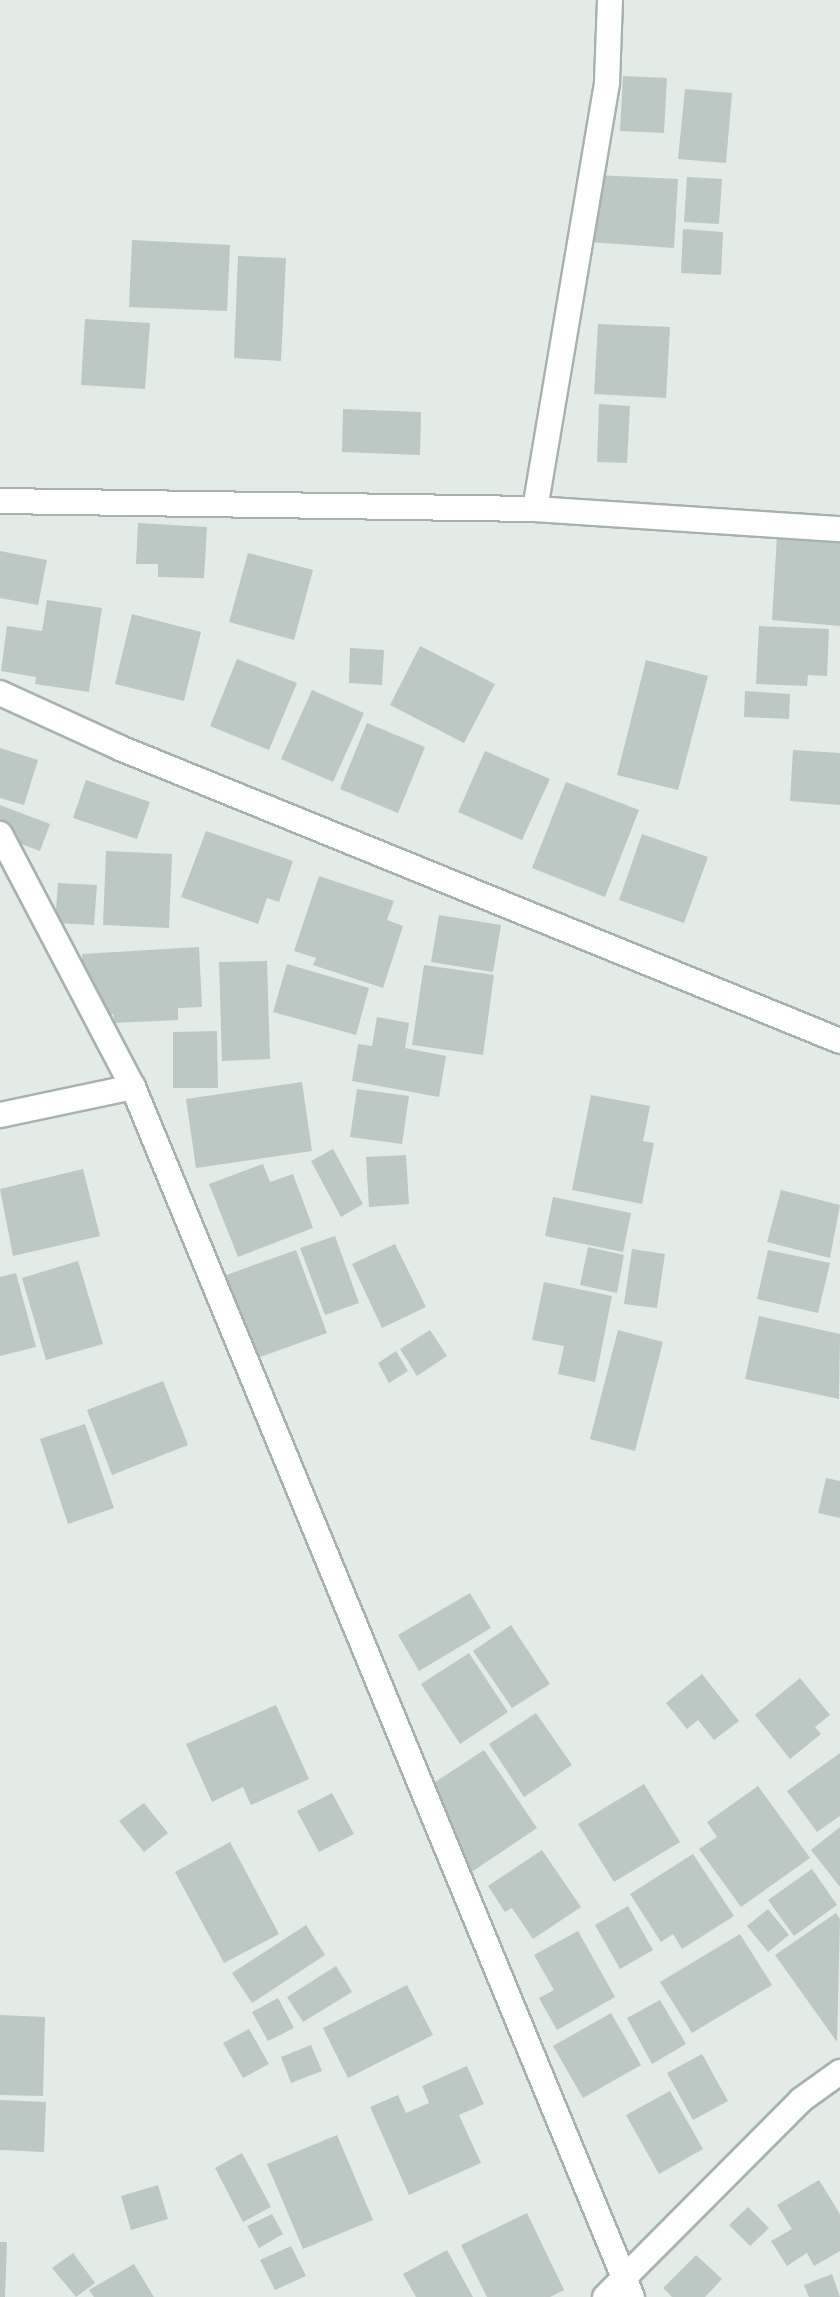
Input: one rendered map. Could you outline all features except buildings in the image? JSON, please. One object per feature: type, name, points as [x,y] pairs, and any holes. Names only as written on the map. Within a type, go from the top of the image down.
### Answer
[{"type":"street","points":[[535,509],[607,82],[610,0]]},
{"type":"street","points":[[0,501],[535,509],[840,529]]},
{"type":"street","points":[[0,693],[120,748],[840,1041]]},
{"type":"street","points":[[0,834],[133,1087],[627,2288]]},
{"type":"street","points":[[0,1115],[133,1087]]},
{"type":"street","points":[[605,2297],[627,2288],[801,2100],[840,2072]]}]
